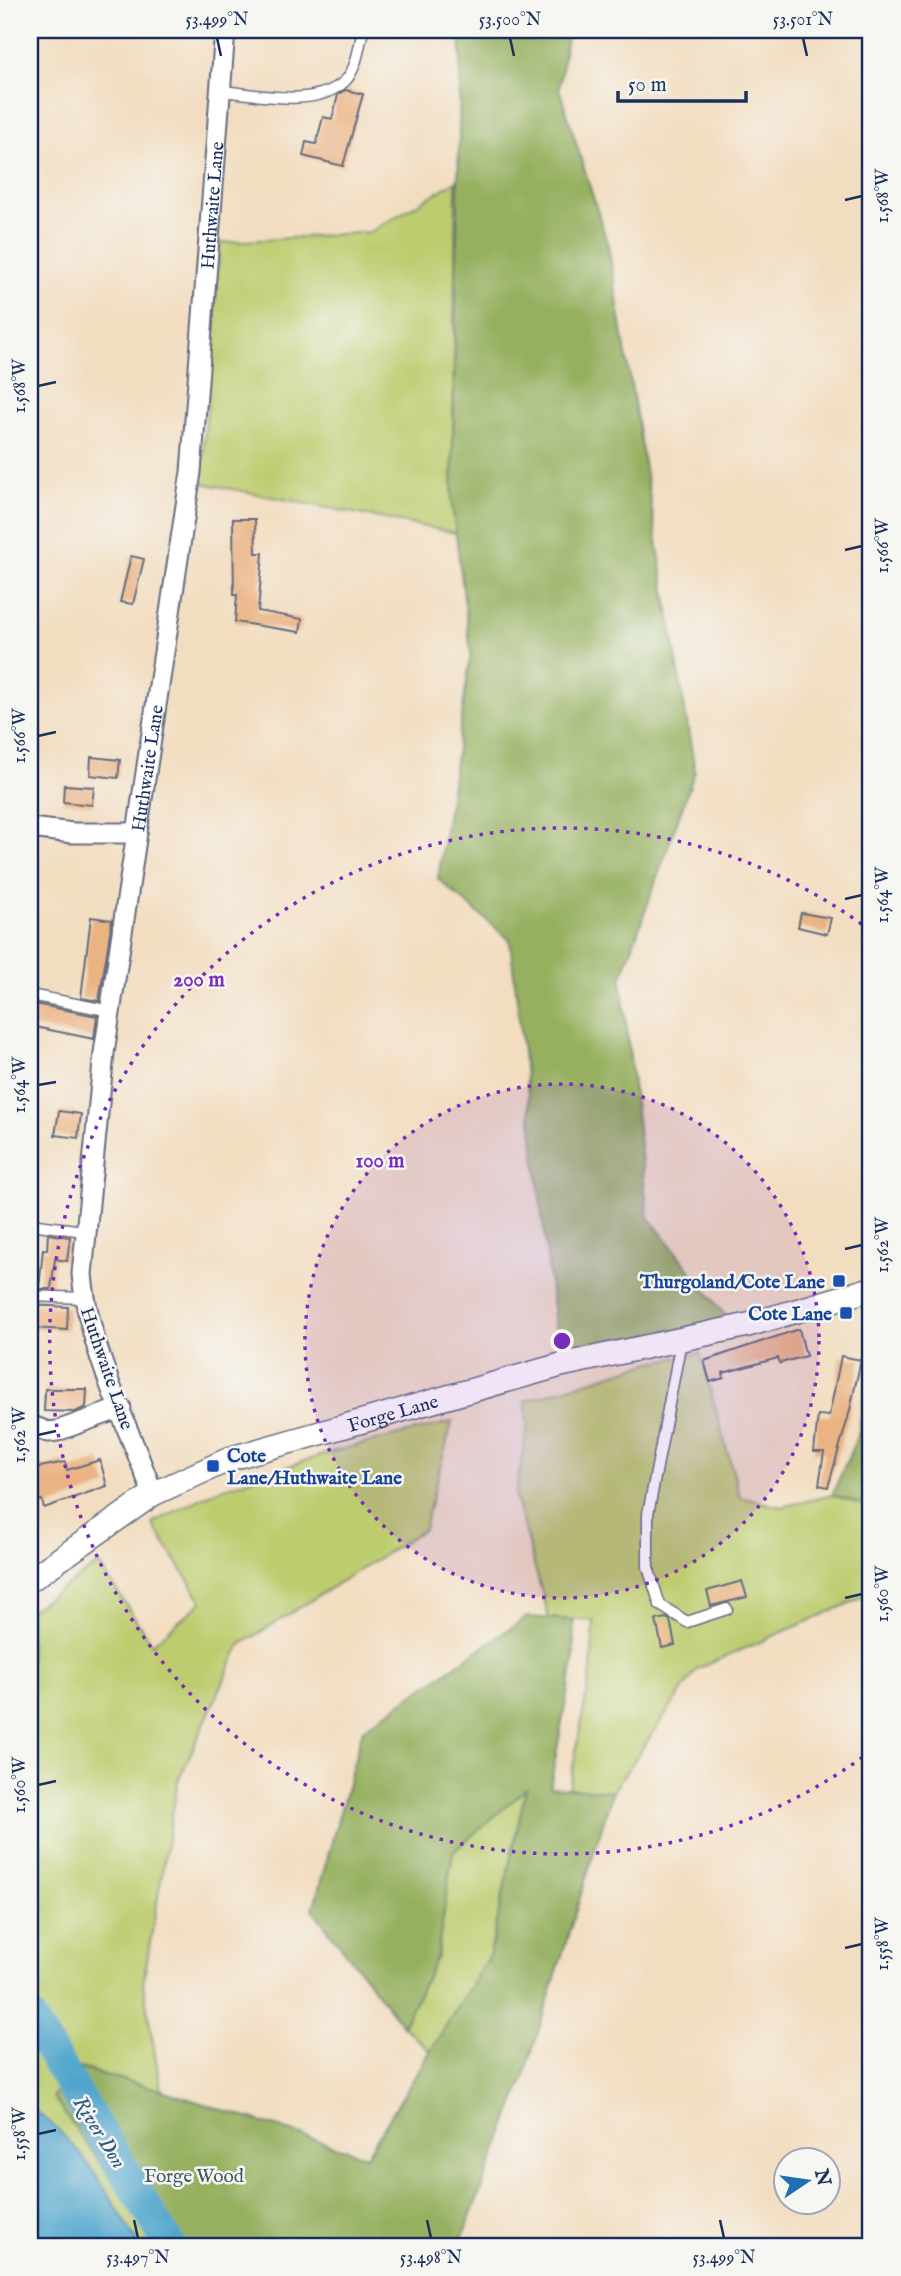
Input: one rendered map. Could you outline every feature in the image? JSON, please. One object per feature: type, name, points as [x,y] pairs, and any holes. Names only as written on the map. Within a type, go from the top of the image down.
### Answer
[{"type":"street","name":"Huthwaite Lane","points":[[153,1494],[84,1298],[85,1231],[111,1011],[191,472],[225,30]]},
{"type":"street","points":[[30,828],[74,833],[137,833]]},
{"type":"street","points":[[681,1340],[871,1289]]},
{"type":"street","name":"Forge Lane","points":[[30,1580],[153,1494],[232,1458],[579,1360],[681,1340]]},
{"type":"street","points":[[30,1426],[48,1432],[121,1408]]},
{"type":"lane","points":[[222,91],[303,97],[318,95],[344,81],[355,62],[363,30]]},
{"type":"lane","points":[[30,995],[111,1011]]},
{"type":"lane","points":[[30,1224],[85,1231]]},
{"type":"lane","points":[[30,1296],[84,1298]]},
{"type":"lane","points":[[681,1340],[648,1514],[648,1567],[660,1605],[687,1622],[727,1609]]},
{"type":"green space","points":[[461,30],[568,30],[559,88],[608,245],[695,771],[621,979],[648,1216],[728,1319],[559,1361],[510,940],[438,879],[471,653],[452,503]]},
{"type":"green space","points":[[456,181],[452,503],[456,533],[201,483],[220,243],[370,232]]},
{"type":"green space","points":[[700,1353],[740,1497],[781,1507],[832,1495],[871,1507],[871,1594],[697,1669],[613,1791],[569,1789],[591,1671],[594,1621],[549,1618],[515,1496],[528,1425],[525,1401],[648,1363]]},
{"type":"green space","points":[[871,1357],[871,1440],[858,1435]]},
{"type":"green space","points":[[452,1422],[424,1529],[240,1645],[178,1781],[143,1983],[161,2090],[72,2066],[120,2190],[154,2246],[139,2246],[105,2189],[78,2151],[63,2134],[30,2108],[30,1610],[99,1564],[152,1644],[202,1602],[152,1523],[218,1490],[331,1452]]},
{"type":"green space","points":[[858,1435],[871,1440],[871,1507],[832,1495]]},
{"type":"green space","name":"Forge Wood","points":[[527,1617],[573,1620],[574,1657],[550,1787],[613,1791],[521,2087],[460,2243],[458,2246],[154,2246],[120,2190],[53,2097],[71,2066],[161,2090],[366,2156],[490,1954],[526,1789],[453,1852],[437,1956],[403,2026],[313,1910],[363,1729]]},
{"type":"green space","points":[[526,1788],[490,1954],[431,2052],[403,2026],[437,1956],[453,1852]]},
{"type":"water","points":[[30,2108],[63,2134],[78,2151],[105,2189],[139,2246],[30,2246]]},
{"type":"building","points":[[345,90],[363,94],[343,166],[303,156],[306,142],[316,144],[323,117],[332,119],[338,95]]},
{"type":"building","points":[[233,519],[255,519],[256,553],[263,553],[258,611],[302,619],[300,632],[235,622],[237,595],[234,595]]},
{"type":"building","points":[[131,556],[144,559],[133,604],[120,602]]},
{"type":"building","points":[[91,757],[120,760],[118,778],[90,775]]},
{"type":"building","points":[[64,785],[94,787],[92,805],[63,802]]},
{"type":"building","points":[[801,913],[831,918],[827,934],[798,927]]},
{"type":"building","points":[[91,917],[112,920],[99,1001],[81,998]]},
{"type":"building","points":[[30,1003],[97,1016],[94,1039],[30,1026]]},
{"type":"building","points":[[59,1111],[81,1114],[78,1138],[55,1135]]},
{"type":"building","points":[[48,1234],[70,1237],[67,1261],[55,1259],[51,1289],[39,1289],[43,1249],[47,1250]]},
{"type":"building","points":[[30,1305],[68,1307],[67,1330],[30,1328]]},
{"type":"building","points":[[799,1329],[806,1356],[780,1363],[778,1358],[723,1373],[724,1378],[710,1382],[704,1361]]},
{"type":"building","points":[[841,1356],[861,1360],[828,1487],[819,1485],[824,1452],[814,1452],[818,1415],[829,1416]]},
{"type":"building","points":[[45,1389],[87,1389],[86,1407],[75,1412],[44,1411]]},
{"type":"building","points":[[100,1460],[107,1486],[44,1508],[42,1500],[30,1503],[30,1469],[65,1462],[67,1470]]},
{"type":"building","points":[[742,1581],[747,1597],[711,1606],[707,1591]]},
{"type":"building","points":[[656,1620],[670,1620],[675,1645],[662,1648]]},
{"type":"waterway","name":"River Don","points":[[30,2018],[170,2246]]},
{"type":"place","name":"Thurgoland/Cote Lane","points":[[839,1281]]},
{"type":"place","name":"Cote Lane","points":[[846,1313]]},
{"type":"place","name":"Cote Lane/Huthwaite Lane","points":[[213,1466]]}]
